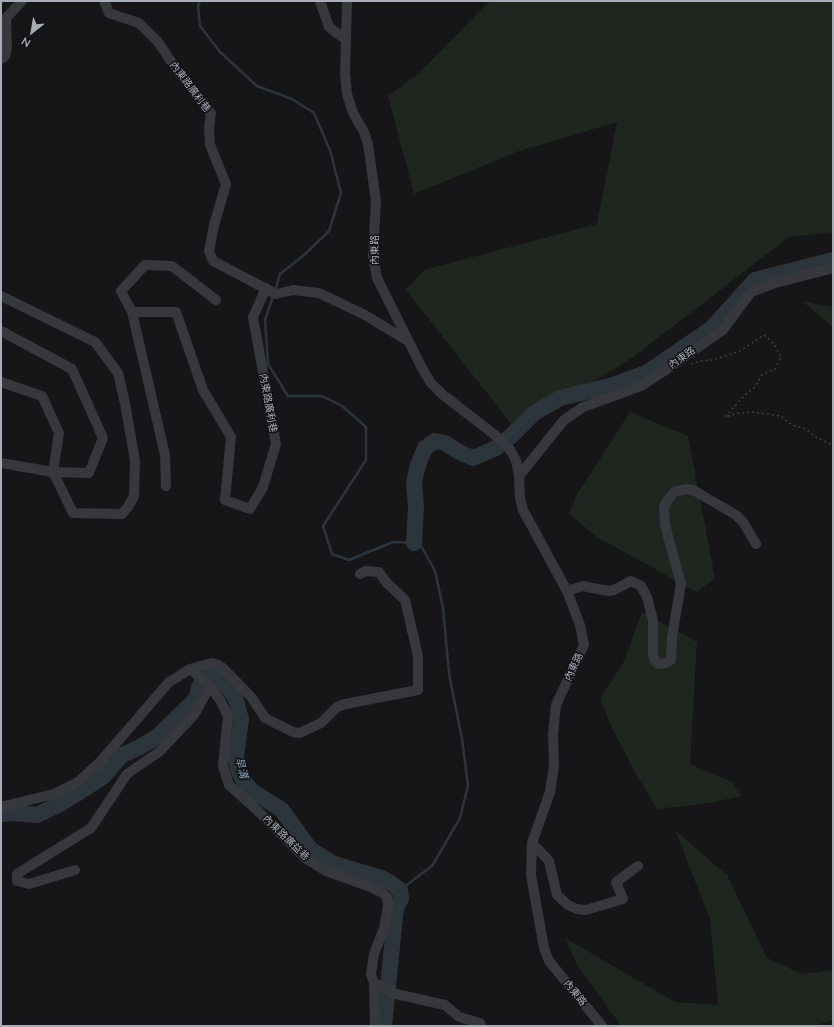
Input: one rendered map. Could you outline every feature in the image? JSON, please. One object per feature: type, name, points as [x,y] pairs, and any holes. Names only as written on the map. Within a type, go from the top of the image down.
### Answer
[{"type":"street","points":[[1,59],[5,56],[7,48],[6,18],[22,1]]},
{"type":"street","name":"內東路廣利巷","points":[[104,1],[109,13],[139,23],[158,42],[177,70],[211,113],[209,127],[210,145],[226,184],[214,225],[210,251],[213,261],[276,294],[293,290],[319,293],[365,315],[408,341]]},
{"type":"street","points":[[320,1],[329,27],[346,40]]},
{"type":"street","name":"內東路","points":[[347,1],[345,74],[347,94],[353,113],[364,132],[368,144],[376,201],[373,255],[377,278],[408,341],[431,383],[442,394],[500,439],[516,461],[520,476],[520,498],[523,510],[567,591],[580,625],[584,645],[556,705],[554,766],[551,785],[532,843],[531,875],[544,948],[549,961],[602,1026]]},
{"type":"street","points":[[166,486],[165,455],[132,312],[121,290],[145,265],[172,266],[216,300]]},
{"type":"street","name":"內東路","points":[[520,476],[564,420],[583,407],[642,386],[723,330],[751,292],[775,283],[833,268]]},
{"type":"street","name":"內東路廣利巷","points":[[132,312],[176,312],[203,390],[231,437],[225,500],[250,509],[263,488],[276,444],[253,318],[266,288]]},
{"type":"street","points":[[1,296],[95,342],[118,373],[125,403],[135,461],[136,477],[134,496],[122,514],[73,513],[53,472],[59,433],[42,396],[1,382]]},
{"type":"street","points":[[1,331],[72,369],[103,438],[88,473],[53,472],[1,463]]},
{"type":"street","points":[[567,591],[583,586],[614,590],[631,580],[641,586],[647,596],[653,621],[653,655],[658,664],[666,663],[671,660],[672,637],[681,584],[665,525],[664,508],[667,501],[674,492],[686,489],[693,490],[736,515],[756,544]]},
{"type":"street","points":[[1,807],[54,794],[78,782],[100,762],[169,682],[190,669],[212,664],[218,665],[223,668],[252,698],[265,718],[293,732],[300,733],[321,723],[337,707],[345,704],[418,690],[418,656],[405,600],[386,582],[379,572],[366,571],[360,574]]},
{"type":"street","name":"內東路廣益巷","points":[[190,669],[210,686],[220,700],[228,716],[223,766],[229,785],[257,810],[305,858],[326,871],[368,886],[381,892],[387,897],[388,906],[384,928],[374,954],[371,974],[374,983]]},
{"type":"street","points":[[75,870],[29,884],[17,881],[16,874],[91,828],[127,774],[159,752],[194,715],[210,686]]},
{"type":"street","points":[[532,843],[549,861],[557,895],[568,905],[577,909],[586,910],[623,899],[616,882],[638,866]]},
{"type":"street","points":[[375,1026],[374,983],[396,994],[445,1004],[459,1017],[482,1026]]},
{"type":"path","points":[[677,361],[686,366],[699,361],[713,360],[727,356],[740,351],[764,336],[774,344],[781,356],[775,369],[762,375],[755,387],[744,396],[725,417],[739,413],[753,412],[781,416],[792,425],[806,429],[817,438],[830,444],[833,443]]},
{"type":"shaded area","points":[[490,1],[833,1],[833,232],[789,237],[636,355],[516,430],[406,290],[424,270],[597,224],[617,122],[516,152],[414,194],[388,96],[417,75]]},
{"type":"shaded area","points":[[802,301],[833,307],[833,327]]},
{"type":"shaded area","points":[[630,412],[688,436],[715,578],[697,592],[597,537],[569,514],[576,496]]},
{"type":"shaded area","points":[[642,612],[697,642],[690,764],[732,782],[741,796],[710,803],[657,809],[635,772],[612,728],[600,699],[624,661]]},
{"type":"shaded area","points":[[675,830],[727,875],[767,958],[802,974],[833,970],[833,1020],[813,1026],[621,1026],[577,965],[565,938],[675,1002],[718,1005],[710,919]]},
{"type":"waterway","points":[[200,1],[198,6],[200,26],[220,52],[257,86],[292,99],[314,113],[330,150],[341,193],[329,231],[303,256],[280,274],[275,291]]},
{"type":"waterway","points":[[414,543],[416,507],[414,482],[418,465],[425,448],[435,441],[445,443],[459,452],[473,458],[496,448],[510,437],[534,413],[560,398],[610,386],[646,373],[712,328],[755,280],[833,260]]},
{"type":"waterway","points":[[273,296],[265,320],[268,364],[288,396],[322,396],[342,406],[366,427],[366,460],[323,526],[332,554],[349,560],[393,542],[414,543],[421,546],[435,571],[443,608],[449,674],[462,739],[468,786],[460,818],[432,866],[400,890]]},
{"type":"waterway","name":"旱溝","points":[[1,814],[13,813],[37,815],[62,803],[103,777],[122,755],[157,737],[197,698],[199,687],[207,675],[215,676],[222,681],[235,697],[241,719],[236,757],[238,770],[244,782],[253,792],[281,809],[310,849],[334,864],[381,878],[400,890],[401,899],[396,907],[384,1026]]}]
